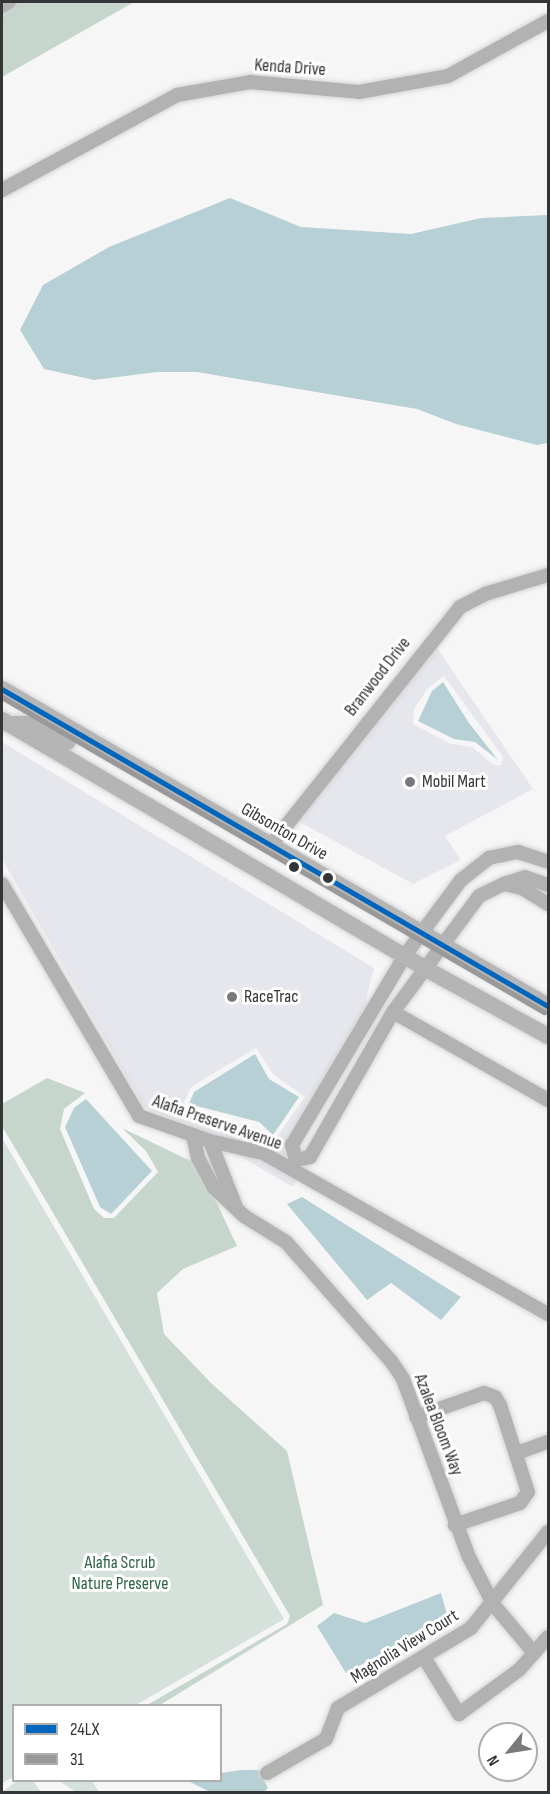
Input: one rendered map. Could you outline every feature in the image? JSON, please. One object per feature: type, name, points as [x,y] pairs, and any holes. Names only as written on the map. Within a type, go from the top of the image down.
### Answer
[{"type":"main road","name":"Gibsonton Drive","points":[[2,689],[157,782],[549,1006]]},
{"type":"main road","points":[[2,697],[21,702]]},
{"type":"main road","points":[[4,726],[33,724],[113,766],[157,782]]},
{"type":"main road","points":[[4,726],[406,954],[426,969],[549,1036]]},
{"type":"street","points":[[2,6],[9,2]]},
{"type":"street","name":"Kenda Drive","points":[[2,190],[177,95],[250,82],[359,92],[448,76],[549,21]]},
{"type":"street","name":"Branwood Drive","points":[[270,846],[460,607],[485,594],[549,575]]},
{"type":"street","points":[[549,861],[518,852],[476,864],[420,933],[406,954],[292,1145],[293,1164],[310,1157],[393,1012],[444,948],[479,896],[525,877],[549,885]]},
{"type":"street","name":"Alafia Preserve Avenue","points":[[2,884],[139,1116],[210,1141],[263,1153],[293,1164],[549,1314]]},
{"type":"street","points":[[504,884],[522,888],[549,904]]},
{"type":"street","points":[[393,1012],[549,1100]]},
{"type":"street","name":"Azalea Bloom Way","points":[[193,1135],[198,1158],[214,1188],[236,1209],[286,1242],[377,1344],[403,1379],[455,1525],[493,1604],[534,1653]]},
{"type":"street","points":[[210,1141],[236,1209]]},
{"type":"street","points":[[417,1417],[472,1395],[490,1395],[500,1405],[528,1484],[525,1498],[455,1525]]},
{"type":"street","points":[[517,1453],[549,1442]]},
{"type":"street","name":"Magnolia View Court","points":[[267,1773],[326,1739],[338,1708],[425,1659],[471,1628],[493,1604],[549,1532]]},
{"type":"street","points":[[425,1659],[459,1714],[519,1670],[549,1637]]},
{"type":"shaded area","points":[[2,2],[134,2],[2,77]]},
{"type":"shaded area","points":[[435,645],[533,789],[445,836],[461,860],[413,884],[298,821]],"holes":[[[444,676],[503,757],[501,765],[494,765],[472,747],[451,744],[413,724],[414,709],[428,688]]]},
{"type":"shaded area","points":[[2,742],[374,968],[366,1000],[370,1004],[286,1142],[288,1158],[281,1172],[293,1177],[300,1164],[306,1163],[293,1187],[193,1129],[144,1107],[2,859]],"holes":[[[256,1048],[274,1075],[305,1097],[275,1139],[256,1128],[187,1109],[183,1104],[191,1087]]]},
{"type":"shaded area","points":[[47,1078],[85,1093],[64,1109],[60,1129],[94,1209],[104,1218],[114,1218],[158,1172],[146,1151],[122,1128],[199,1165],[237,1246],[183,1269],[157,1293],[164,1334],[211,1383],[287,1451],[323,1605],[162,1704],[149,1704],[287,1624],[290,1616],[2,1126],[2,1104]]},
{"type":"green space","name":"Alafia Scrub Nature Preserve","points":[[2,1138],[284,1619],[138,1704],[12,1704],[12,1778],[2,1783]]},
{"type":"green space","points":[[16,1782],[34,1782],[41,1792],[2,1792]]},
{"type":"green space","points":[[61,1782],[93,1782],[99,1792],[76,1792]]},
{"type":"water","points":[[230,198],[301,227],[411,234],[481,218],[548,215],[548,443],[537,445],[456,424],[417,409],[197,372],[157,372],[94,380],[44,369],[20,330],[43,285],[109,247]]},
{"type":"water","points":[[443,682],[469,723],[498,760],[475,742],[454,739],[418,721],[432,691]]},
{"type":"water","points":[[255,1054],[269,1079],[299,1097],[273,1135],[259,1122],[189,1104],[194,1092]]},
{"type":"water","points":[[86,1099],[152,1171],[111,1214],[100,1207],[65,1127],[74,1108]]},
{"type":"water","points":[[302,1197],[461,1297],[441,1320],[391,1283],[367,1300],[287,1204]]},
{"type":"water","points":[[441,1593],[448,1618],[346,1673],[317,1626],[334,1613],[365,1623]]},
{"type":"water","points":[[259,1770],[268,1788],[264,1792],[210,1792],[190,1782],[222,1782],[222,1773]]},
{"type":"transit line","name":"24LX","points":[[2,689],[548,1006]]},
{"type":"transit line","name":"31","points":[[2,697],[544,1012]]},
{"type":"place","name":"Mobil Mart","points":[[410,782]]},
{"type":"place","name":"RaceTrac","points":[[232,997]]}]
